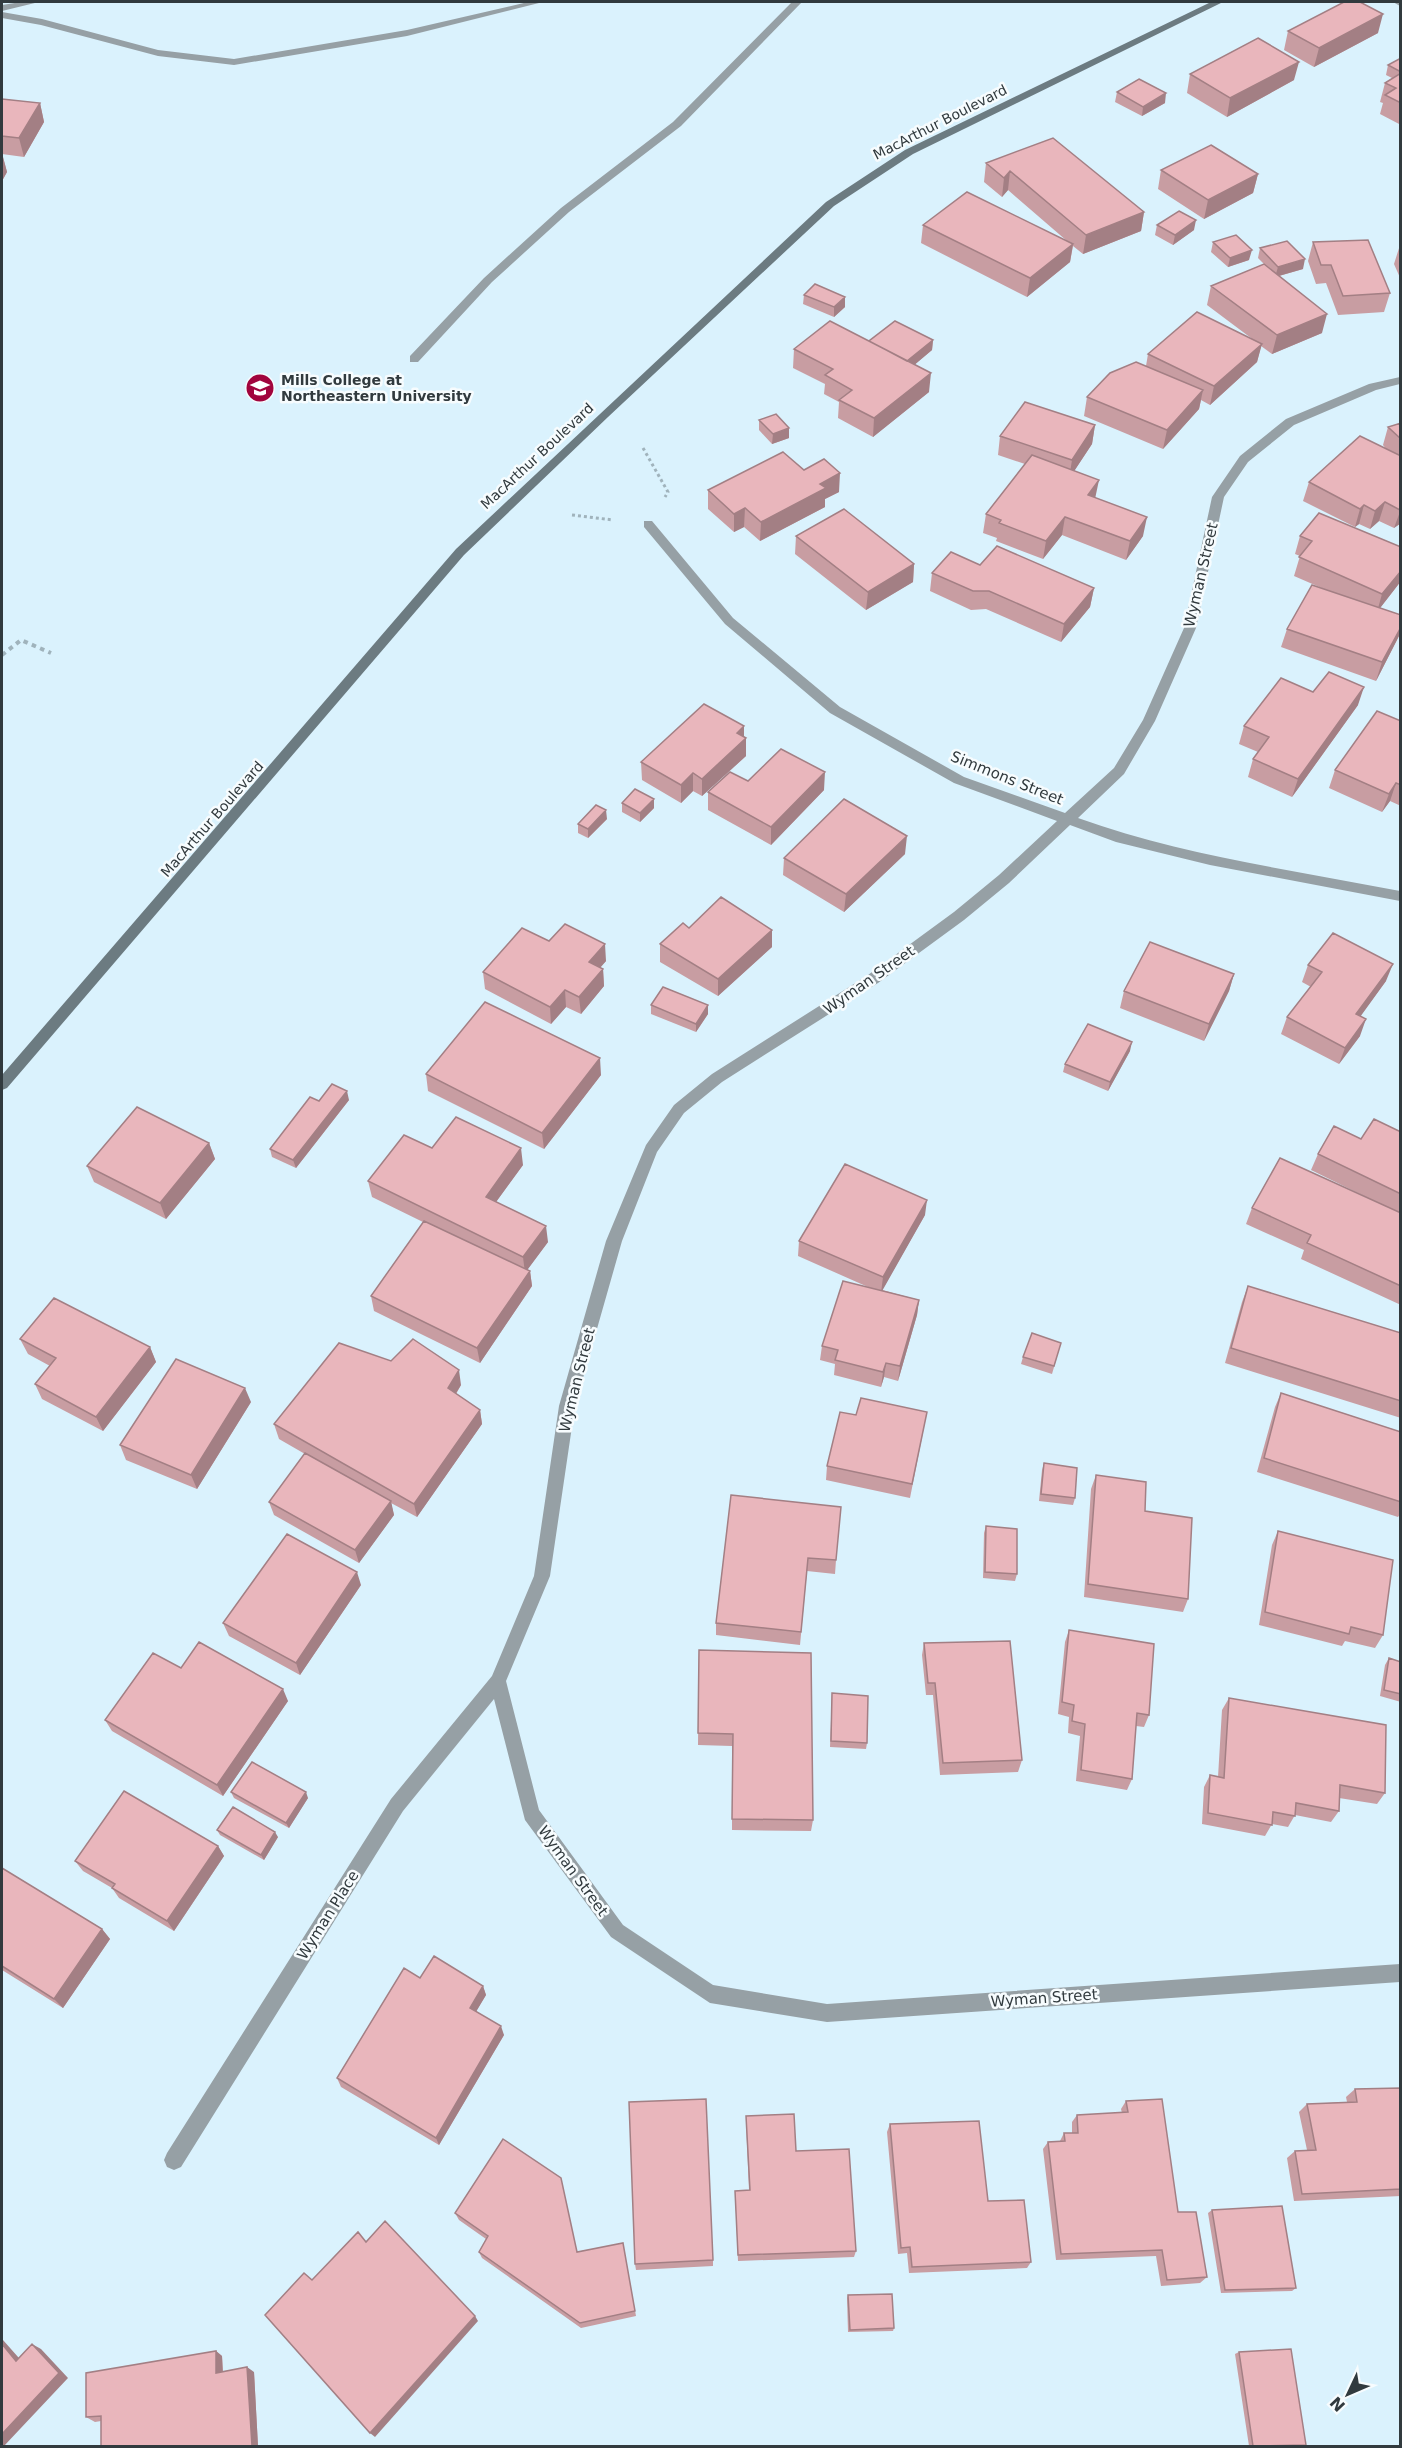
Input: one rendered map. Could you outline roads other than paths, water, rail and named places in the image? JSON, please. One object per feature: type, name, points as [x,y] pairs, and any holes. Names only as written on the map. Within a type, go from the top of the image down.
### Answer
[{"type":"main road","name":"MacArthur Boulevard","points":[[2,1084],[460,552],[604,414],[830,204],[909,152],[1218,2]]},
{"type":"street","points":[[2,8],[34,2]]},
{"type":"street","points":[[2,15],[42,22],[158,53],[234,62],[407,33],[538,2]]},
{"type":"street","points":[[414,359],[488,280],[565,210],[677,124],[797,2]]},
{"type":"street","name":"Wyman Street","points":[[1401,381],[1373,387],[1290,422],[1244,459],[1218,497],[1190,628],[1149,721],[1119,771],[1067,821],[968,908],[873,979],[717,1078],[679,1109],[651,1149],[614,1241],[567,1406],[542,1576],[498,1681],[531,1814],[617,1931],[710,1994],[827,2013],[1401,1973]]},
{"type":"street","name":"Simmons Street","points":[[648,524],[729,621],[836,710],[959,780],[1116,837],[1210,860],[1401,896]]},
{"type":"street","name":"Wyman Place","points":[[174,2160],[397,1805],[498,1681]]},
{"type":"place","name":"Mills College at Northeastern University","points":[[260,388]]}]
